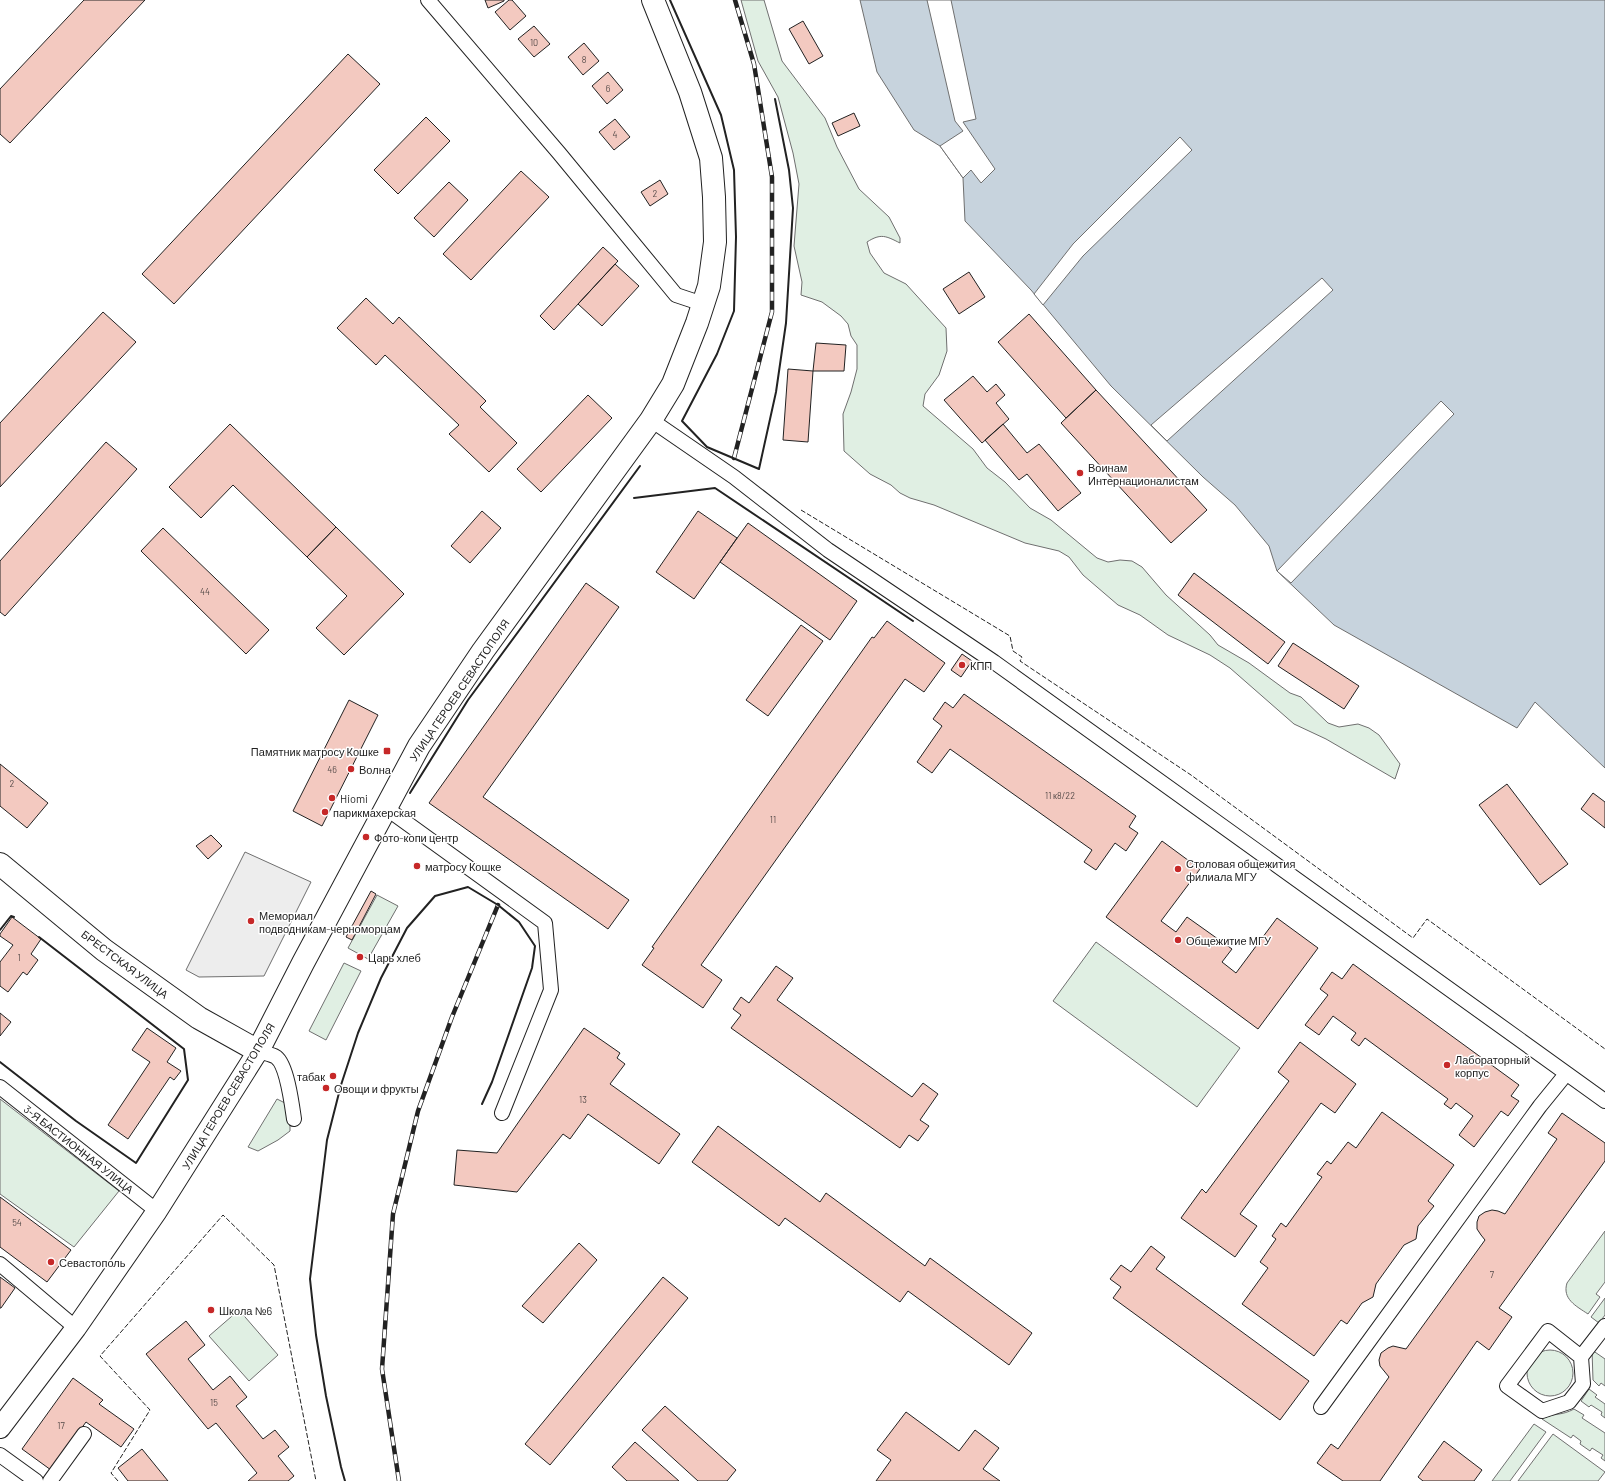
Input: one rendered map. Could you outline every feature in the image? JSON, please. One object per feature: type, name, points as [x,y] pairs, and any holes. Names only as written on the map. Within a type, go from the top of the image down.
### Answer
[{"type":"main road","name":"УЛИЦА ГЕРОЕВ СЕВАСТОПОЛЯ","points":[[0,1428],[76,1328],[157,1210],[258,1051],[303,963],[419,746],[483,651],[651,420],[673,384],[698,323],[709,286],[715,242],[714,197],[711,158],[690,92],[653,0]]},
{"type":"main road","name":"БРЕСТСКАЯ УЛИЦА","points":[[0,864],[104,950],[198,1018],[258,1051]]},
{"type":"street","points":[[428,0],[559,153],[676,295],[704,304]]},
{"type":"street","points":[[651,420],[734,477],[828,550],[994,662],[1605,1101]]},
{"type":"street","points":[[386,808],[545,923],[551,990],[502,1113]]},
{"type":"street","points":[[258,1051],[274,1056],[281,1064],[291,1096],[294,1120]]},
{"type":"street","points":[[1321,1407],[1540,1106],[1566,1074]]},
{"type":"street","name":"3-Я БАСТИОННАЯ УЛИЦА","points":[[0,1087],[157,1210]]},
{"type":"street","points":[[0,1264],[76,1328]]},
{"type":"street","points":[[1581,1357],[1548,1331],[1507,1386],[1542,1411],[1569,1402],[1583,1384],[1581,1357],[1605,1326]]},
{"type":"street","points":[[50,1481],[84,1434]]},
{"type":"street","points":[[0,1455],[36,1481]]},
{"type":"green space","points":[[741,0],[764,0],[782,61],[825,118],[837,147],[859,189],[889,217],[900,238],[900,243],[884,236],[872,239],[867,242],[870,253],[884,273],[906,284],[946,328],[947,351],[939,375],[925,394],[923,406],[973,449],[987,468],[1005,482],[1030,508],[1051,520],[1097,558],[1108,562],[1120,560],[1132,561],[1142,567],[1166,595],[1210,635],[1218,645],[1249,663],[1290,693],[1301,697],[1328,723],[1339,727],[1358,724],[1369,728],[1379,735],[1400,764],[1395,779],[1326,739],[1294,724],[1230,668],[1210,655],[1168,635],[1140,615],[1118,605],[1083,575],[1069,557],[1059,551],[1025,543],[934,505],[910,498],[900,493],[891,485],[870,474],[844,451],[843,414],[857,369],[857,345],[851,336],[848,324],[841,316],[822,302],[801,295],[802,282],[794,246],[799,184],[793,153],[778,97],[758,61]]},
{"type":"green space","points":[[377,895],[398,906],[368,959],[348,948]]},
{"type":"green space","points":[[1096,942],[1240,1048],[1197,1107],[1053,1001]]},
{"type":"green space","points":[[344,963],[361,971],[326,1040],[309,1031]]},
{"type":"green space","points":[[0,1099],[119,1191],[74,1247],[0,1194]]},
{"type":"green space","points":[[277,1099],[285,1103],[290,1120],[290,1131],[278,1140],[258,1151],[248,1147]]},
{"type":"green space","points":[[1605,1231],[1605,1282],[1596,1294],[1600,1297],[1588,1314],[1571,1302],[1568,1298],[1566,1293],[1567,1283]]},
{"type":"green space","points":[[1605,1298],[1605,1315],[1599,1323],[1591,1317]]},
{"type":"green space","points":[[239,1310],[278,1355],[249,1381],[209,1336]]},
{"type":"green space","points":[[1555,1350],[1567,1356],[1572,1364],[1572,1382],[1567,1390],[1559,1395],[1545,1396],[1533,1390],[1528,1382],[1527,1368],[1533,1356],[1541,1351]]},
{"type":"green space","points":[[1592,1350],[1605,1359],[1605,1386],[1601,1383],[1599,1386],[1593,1380]]},
{"type":"green space","points":[[1589,1389],[1597,1395],[1595,1397],[1605,1404],[1605,1418],[1601,1415],[1602,1412],[1591,1405],[1589,1407],[1581,1401]]},
{"type":"green space","points":[[1574,1409],[1584,1415],[1582,1418],[1605,1433],[1605,1461],[1601,1458],[1603,1455],[1592,1448],[1590,1451],[1580,1444],[1581,1441],[1573,1435],[1571,1438],[1542,1419]]},
{"type":"green space","points":[[1534,1424],[1546,1432],[1510,1481],[1492,1481]]},
{"type":"green space","points":[[1553,1434],[1605,1472],[1598,1481],[1518,1481]]},
{"type":"shaded area","points":[[860,0],[1605,0],[1605,768],[1535,702],[1517,728],[1334,625],[1277,571],[1269,546],[1235,505],[1203,477],[1111,386],[1031,290],[965,221],[963,178],[940,146],[914,130],[877,72]]},
{"type":"shaded area","points":[[245,852],[311,882],[264,976],[199,977],[186,970]]},
{"type":"pier","points":[[927,0],[951,0],[976,119],[963,122],[995,169],[981,183],[971,170],[963,178],[940,146],[963,131],[955,121]]},
{"type":"pier","points":[[1180,137],[1192,150],[1083,256],[1043,305],[1034,294],[1073,244]]},
{"type":"pier","points":[[1322,278],[1333,290],[1167,441],[1151,425]]},
{"type":"pier","points":[[1441,401],[1454,414],[1291,583],[1277,571]]},
{"type":"building","points":[[84,0],[145,0],[10,143],[0,134],[0,89]]},
{"type":"building","points":[[485,0],[504,0],[504,1],[488,8]]},
{"type":"building","points":[[509,0],[512,0],[526,16],[510,30],[495,12]]},
{"type":"building","points":[[803,21],[823,56],[809,64],[789,29]]},
{"type":"building","points":[[534,26],[550,44],[534,57],[518,39]]},
{"type":"building","points":[[584,43],[599,61],[583,75],[568,57]]},
{"type":"building","points":[[348,54],[380,84],[174,304],[142,274]]},
{"type":"building","points":[[608,72],[623,90],[607,104],[592,86]]},
{"type":"building","points":[[854,113],[860,126],[838,136],[832,123]]},
{"type":"building","points":[[426,117],[450,141],[398,194],[374,170]]},
{"type":"building","points":[[615,119],[630,137],[614,150],[599,132]]},
{"type":"building","points":[[521,171],[549,197],[471,280],[443,254]]},
{"type":"building","points":[[660,180],[668,194],[650,206],[641,192]]},
{"type":"building","points":[[449,182],[468,200],[434,237],[414,218]]},
{"type":"building","points":[[603,247],[618,261],[554,330],[540,316]]},
{"type":"building","points":[[615,264],[639,286],[602,326],[578,304]]},
{"type":"building","points":[[969,272],[985,297],[959,314],[943,289]]},
{"type":"building","points":[[366,298],[393,324],[399,317],[486,401],[480,407],[517,443],[489,472],[449,434],[459,425],[385,355],[376,365],[337,328]]},
{"type":"building","points":[[103,312],[136,342],[0,487],[0,423]]},
{"type":"building","points":[[1029,314],[1096,390],[1066,418],[998,342]]},
{"type":"building","points":[[816,343],[846,345],[844,371],[813,371]]},
{"type":"building","points":[[788,369],[813,371],[808,442],[783,440]]},
{"type":"building","points":[[973,376],[987,392],[996,384],[1005,395],[996,403],[1009,419],[982,443],[944,400]]},
{"type":"building","points":[[1096,390],[1207,510],[1171,543],[1061,423]]},
{"type":"building","points":[[588,395],[612,418],[541,492],[517,469]]},
{"type":"building","points":[[230,424],[336,527],[307,557],[233,485],[201,518],[169,487]]},
{"type":"building","points":[[1003,424],[1027,453],[1039,444],[1081,493],[1058,511],[1027,474],[1019,480],[985,440]]},
{"type":"building","points":[[106,442],[137,469],[5,616],[0,612],[0,561]]},
{"type":"building","points":[[482,511],[501,528],[470,563],[451,546]]},
{"type":"building","points":[[698,511],[737,538],[694,599],[656,572]]},
{"type":"building","points":[[748,523],[857,601],[830,640],[720,562]]},
{"type":"building","points":[[336,527],[404,594],[344,655],[316,628],[347,596],[307,557]]},
{"type":"building","points":[[163,528],[269,630],[246,654],[141,551]]},
{"type":"building","points":[[1194,573],[1285,642],[1268,664],[1178,595]]},
{"type":"building","points":[[586,583],[619,607],[483,797],[629,900],[608,929],[429,803]]},
{"type":"building","points":[[887,621],[945,663],[924,692],[905,679],[701,965],[722,980],[703,1008],[642,965],[654,948],[652,947],[872,637],[874,638]]},
{"type":"building","points":[[801,625],[823,641],[768,716],[746,700]]},
{"type":"building","points":[[1293,643],[1359,686],[1344,709],[1278,666]]},
{"type":"building","name":"КПП","points":[[962,654],[972,661],[961,677],[951,670]]},
{"type":"building","points":[[964,694],[1136,816],[1129,827],[1138,833],[1126,851],[1115,843],[1096,870],[1084,862],[1092,850],[950,749],[932,773],[917,762],[942,726],[933,719],[945,702],[953,708]]},
{"type":"building","points":[[349,700],[378,715],[322,826],[293,811]]},
{"type":"building","points":[[0,764],[48,803],[27,828],[0,806]]},
{"type":"building","points":[[1507,784],[1568,864],[1540,885],[1479,805]]},
{"type":"building","points":[[1593,793],[1605,802],[1605,828],[1581,809]]},
{"type":"building","points":[[211,835],[222,846],[208,859],[196,846]]},
{"type":"building","name":"Общежитие МГУ","points":[[1162,841],[1200,869],[1161,921],[1176,932],[1187,917],[1232,949],[1222,962],[1236,973],[1277,918],[1318,948],[1258,1029],[1106,917]]},
{"type":"building","points":[[371,891],[376,894],[352,940],[346,937]]},
{"type":"building","points":[[12,917],[41,939],[31,954],[38,960],[27,975],[23,972],[8,992],[0,986],[0,962],[13,945],[0,936],[0,934]]},
{"type":"building","name":"Лабораторный корпус","points":[[1353,964],[1519,1085],[1511,1096],[1519,1101],[1508,1116],[1501,1111],[1474,1147],[1459,1135],[1473,1116],[1456,1103],[1451,1109],[1444,1104],[1448,1099],[1365,1038],[1359,1046],[1351,1040],[1356,1033],[1333,1016],[1319,1035],[1305,1025],[1328,995],[1320,989],[1332,972],[1342,979]]},
{"type":"building","points":[[776,966],[793,978],[777,1000],[912,1097],[923,1083],[938,1094],[920,1120],[929,1126],[918,1141],[909,1135],[900,1148],[731,1028],[741,1015],[733,1009],[741,997],[749,1003]]},
{"type":"building","points":[[0,1013],[11,1022],[0,1036]]},
{"type":"building","points":[[147,1028],[176,1048],[167,1062],[181,1071],[174,1080],[170,1077],[128,1139],[108,1125],[150,1062],[132,1050]]},
{"type":"building","points":[[584,1028],[620,1053],[617,1058],[625,1064],[610,1084],[680,1134],[659,1164],[588,1114],[570,1139],[563,1134],[517,1192],[454,1185],[457,1150],[497,1153]]},
{"type":"building","points":[[1300,1042],[1356,1084],[1335,1113],[1321,1103],[1240,1214],[1257,1226],[1235,1257],[1181,1218],[1202,1189],[1206,1193],[1289,1081],[1278,1072]]},
{"type":"building","points":[[1382,1112],[1454,1165],[1428,1201],[1434,1206],[1418,1226],[1416,1239],[1404,1245],[1376,1284],[1373,1297],[1362,1303],[1347,1324],[1341,1320],[1314,1356],[1242,1304],[1268,1268],[1260,1262],[1276,1239],[1272,1236],[1281,1223],[1286,1227],[1322,1177],[1317,1174],[1327,1161],[1331,1164],[1348,1142],[1356,1148]]},
{"type":"building","points":[[1562,1113],[1605,1143],[1605,1161],[1499,1308],[1512,1317],[1489,1350],[1477,1341],[1380,1481],[1343,1481],[1317,1463],[1331,1444],[1338,1449],[1389,1377],[1380,1366],[1379,1360],[1381,1353],[1393,1346],[1406,1349],[1485,1240],[1477,1229],[1479,1216],[1492,1210],[1505,1214],[1557,1139],[1548,1133]]},
{"type":"building","points":[[718,1126],[820,1202],[826,1193],[925,1266],[930,1258],[1032,1333],[1009,1365],[908,1291],[900,1302],[785,1218],[779,1226],[692,1162]]},
{"type":"building","points":[[0,1197],[71,1250],[47,1282],[0,1247]]},
{"type":"building","points":[[579,1243],[597,1260],[543,1323],[522,1306]]},
{"type":"building","points":[[1151,1246],[1165,1257],[1156,1269],[1309,1381],[1280,1420],[1113,1298],[1121,1287],[1110,1279],[1121,1265],[1131,1272]]},
{"type":"building","points":[[0,1277],[15,1288],[1,1308],[0,1308]]},
{"type":"building","points":[[663,1277],[688,1298],[550,1465],[525,1444]]},
{"type":"building","points":[[186,1321],[205,1345],[188,1359],[213,1390],[230,1376],[247,1397],[236,1406],[263,1439],[275,1430],[289,1447],[278,1456],[294,1476],[288,1481],[248,1481],[257,1473],[216,1423],[208,1429],[146,1354]]},
{"type":"building","points":[[73,1378],[103,1400],[99,1404],[134,1429],[121,1447],[86,1422],[51,1470],[22,1449]]},
{"type":"building","points":[[665,1406],[736,1470],[727,1481],[698,1481],[642,1430]]},
{"type":"building","points":[[906,1412],[959,1451],[975,1430],[999,1448],[983,1469],[1000,1481],[876,1481],[891,1460],[877,1450]]},
{"type":"building","points":[[1444,1441],[1482,1470],[1474,1481],[1423,1481],[1418,1477]]},
{"type":"building","points":[[635,1442],[679,1481],[627,1481],[612,1467]]},
{"type":"building","points":[[142,1449],[168,1481],[128,1481],[118,1468]]},
{"type":"railway","points":[[734,458],[772,312],[772,177],[754,64],[735,0]]},
{"type":"railway","points":[[399,1481],[382,1369],[393,1214],[418,1111],[452,1017],[498,905]]},
{"type":"fence","points":[[801,510],[1010,636],[1013,651],[1022,657],[1020,661],[1191,775],[1413,938],[1427,919],[1605,1049]]},
{"type":"fence","points":[[118,1481],[111,1473],[150,1410],[100,1356],[223,1215],[274,1265],[316,1481]]},
{"type":"wall","points":[[670,0],[721,115],[734,170],[736,237],[734,311],[717,354],[682,421],[707,447],[759,469],[776,392],[786,323],[793,208],[789,170],[775,99]]},
{"type":"wall","points":[[410,793],[468,700],[640,466]]},
{"type":"wall","points":[[634,498],[715,488],[913,621]]},
{"type":"wall","points":[[345,1481],[326,1396],[316,1335],[310,1279],[327,1140],[341,1085],[358,1033],[381,978],[407,928],[435,896],[468,887],[498,905],[519,922],[535,946],[532,968],[492,1082],[482,1104]]},
{"type":"wall","points":[[0,930],[11,916],[14,917]]},
{"type":"wall","points":[[0,1062],[76,1121],[136,1163],[188,1080],[184,1049],[39,937]]},
{"type":"place","name":"Воинам Интернационалистам","points":[[1080,473]]},
{"type":"place","name":"КПП","points":[[962,665]]},
{"type":"place","name":"Памятник матросу Кошке","points":[[387,751]]},
{"type":"place","name":"Волна","points":[[351,769]]},
{"type":"place","name":"Hiomi","points":[[332,798]]},
{"type":"place","name":"парикмахерская","points":[[325,812]]},
{"type":"place","name":"Фото-копи центр","points":[[366,837]]},
{"type":"place","name":"матросу Кошке","points":[[417,866]]},
{"type":"place","name":"Столовая общежития филиала МГУ","points":[[1178,869]]},
{"type":"place","name":"Мемориал подводникам-черноморцам","points":[[251,921]]},
{"type":"place","name":"Общежитие МГУ","points":[[1178,940]]},
{"type":"place","name":"Царь хлеб","points":[[360,957]]},
{"type":"place","name":"Лабораторный корпус","points":[[1447,1065]]},
{"type":"place","name":"табак","points":[[333,1076]]},
{"type":"place","name":"Овощи и фрукты","points":[[326,1088]]},
{"type":"place","name":"Севастополь","points":[[51,1262]]},
{"type":"place","name":"Школа №6","points":[[211,1310]]}]
